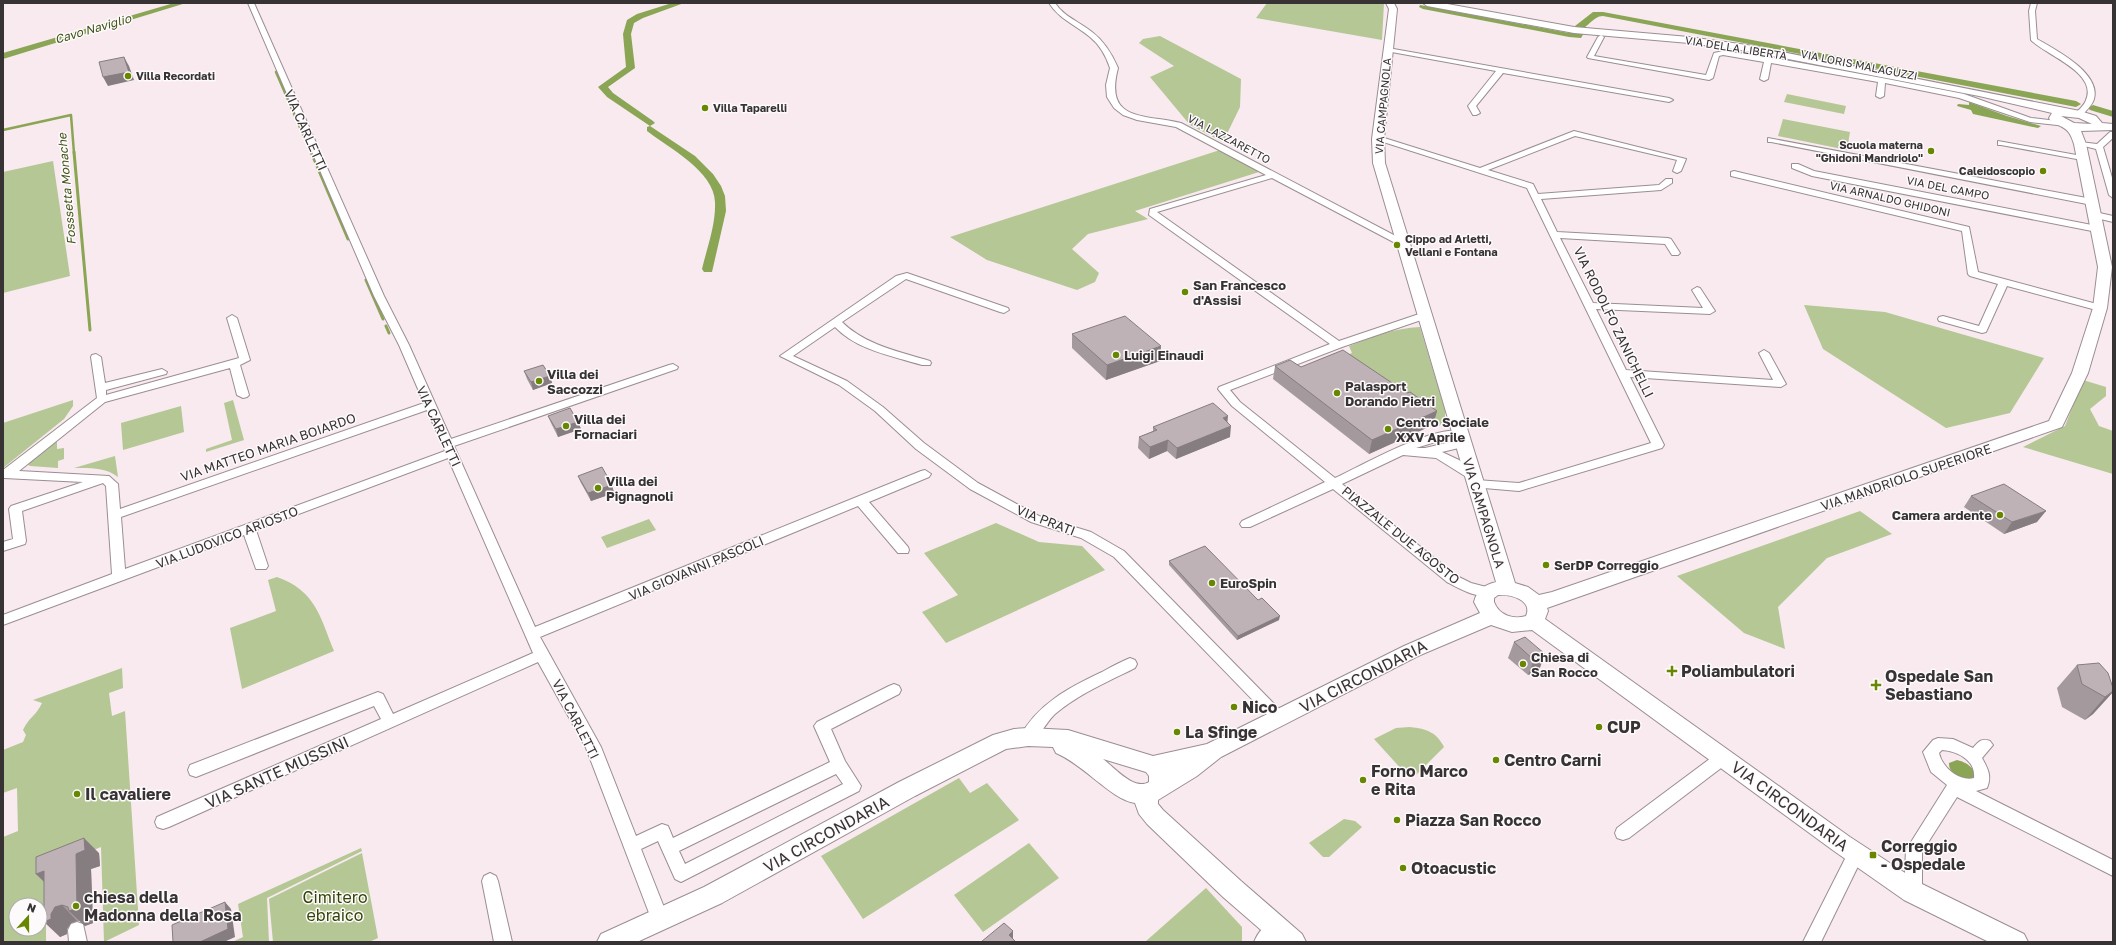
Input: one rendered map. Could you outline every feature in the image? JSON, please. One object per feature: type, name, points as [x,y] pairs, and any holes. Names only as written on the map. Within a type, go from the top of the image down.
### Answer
[{"type":"street","name":"VIA CARLETTI","points":[[251,3],[379,296],[404,345],[541,655],[593,747],[630,846],[660,920]]},
{"type":"street","name":"VIA LAZZARETTO","points":[[1052,3],[1056,11],[1092,35],[1102,45],[1114,68],[1109,81],[1113,104],[1121,112],[1139,118],[1178,125],[1404,244]]},
{"type":"street","name":"VIA DELLA LIBERTÀ","points":[[1431,3],[1574,30],[1699,41],[1747,48],[1986,95],[2034,107],[2054,117]]},
{"type":"street","points":[[2034,3],[2032,11],[2034,40],[2074,66],[2087,78],[2092,90],[2091,99],[2086,107],[2078,114],[2079,130]]},
{"type":"street","name":"VIA CAMPAGNOLA","points":[[1395,5],[1388,50],[1378,140],[1379,163],[1474,480],[1484,506],[1498,590]]},
{"type":"street","name":"VIA LORIS MALAGUZZI","points":[[1601,37],[1590,57],[1709,78],[1716,54],[1723,53],[1882,80],[1961,96],[1983,102],[2009,113],[2079,130]]},
{"type":"street","points":[[1388,50],[1502,69],[1669,100]]},
{"type":"street","points":[[1764,79],[1768,60]]},
{"type":"street","points":[[1476,113],[1472,106],[1502,69]]},
{"type":"street","points":[[1880,96],[1882,80]]},
{"type":"street","name":"VIA DELLA LIBERTÀ","points":[[2034,107],[2079,130],[2113,126]]},
{"type":"street","points":[[2042,121],[2054,117],[2057,113],[2099,147],[2113,195]]},
{"type":"street","points":[[2001,143],[2079,130]]},
{"type":"street","name":"VIA MANDRIOLO SUPERIORE","points":[[1534,612],[1554,599],[2056,424],[2078,379],[2100,308],[2105,267],[2079,130]]},
{"type":"street","points":[[1482,170],[1574,133],[1682,159],[1677,171]]},
{"type":"street","points":[[2099,147],[2113,134]]},
{"type":"street","name":"VIA RODOLFO ZANICHELLI","points":[[1378,140],[1482,170],[1530,186],[1556,235],[1658,445],[1518,487],[1474,480]]},
{"type":"street","points":[[1771,140],[2113,219]]},
{"type":"street","name":"VIA DEL CAMPO","points":[[1795,166],[1812,173],[2095,215]]},
{"type":"street","name":"VIA ARNALDO GHIDONI","points":[[1734,174],[1966,230],[1973,274],[2100,308]]},
{"type":"street","points":[[1273,175],[1153,211],[1153,215],[1338,345],[1410,322],[1427,319]]},
{"type":"street","points":[[1537,197],[1661,188],[1669,181]]},
{"type":"street","points":[[1556,235],[1668,241],[1675,253]]},
{"type":"street","points":[[926,363],[877,347],[850,335],[836,322],[899,278],[907,276],[1004,310]]},
{"type":"street","points":[[1943,319],[1982,330],[2003,282]]},
{"type":"street","points":[[1590,306],[1710,311],[1697,290]]},
{"type":"street","points":[[100,394],[245,360],[232,318]]},
{"type":"street","name":"VIA PRATI","points":[[836,322],[786,356],[843,383],[879,409],[920,446],[974,486],[1035,519],[1086,535],[1119,554],[1279,718]]},
{"type":"street","name":"PIAZZALE DUE AGOSTO","points":[[1338,345],[1223,389],[1236,404],[1304,460],[1336,483],[1452,579],[1467,587],[1498,590]]},
{"type":"street","points":[[1623,373],[1781,384],[1764,353]]},
{"type":"street","points":[[96,357],[100,394]]},
{"type":"street","points":[[234,363],[243,395]]},
{"type":"street","name":"VIA LUDOVICO ARIOSTO","points":[[3,620],[119,578],[249,528],[450,448],[673,367]]},
{"type":"street","points":[[5,474],[100,394],[162,372]]},
{"type":"street","name":"VIA MATTEO MARIA BOIARDO","points":[[115,515],[430,405]]},
{"type":"street","name":"PIAZZALE DUE AGOSTO","points":[[1246,524],[1336,483],[1418,442],[1445,436],[1462,439]]},
{"type":"street","name":"PIAZZALE DUE AGOSTO","points":[[1402,451],[1429,451],[1462,439]]},
{"type":"street","name":"PIAZZALE DUE AGOSTO","points":[[1429,451],[1454,462],[1474,480]]},
{"type":"street","points":[[5,474],[105,479],[112,484],[119,578]]},
{"type":"street","name":"VIA GIOVANNI PASCOLI","points":[[532,634],[603,607],[925,474]]},
{"type":"street","points":[[3,547],[20,541],[15,509],[105,479]]},
{"type":"street","points":[[860,500],[903,550]]},
{"type":"street","points":[[249,528],[261,566]]},
{"type":"street","points":[[1498,590],[1485,597],[1484,602],[1487,610],[1492,616],[1513,625],[1523,625],[1534,612]]},
{"type":"street","name":"VIA CIRCONDARIA","points":[[1498,590],[1526,594],[1534,612],[1724,757],[1856,854],[1912,892],[2015,942]]},
{"type":"street","name":"VIA CIRCONDARIA","points":[[610,942],[712,895],[976,753],[1001,742],[1014,738],[1068,739],[1149,777],[1189,769],[1213,750],[1390,661],[1492,616]]},
{"type":"street","name":"VIA SANTE MUSSINI","points":[[163,822],[541,655]]},
{"type":"street","points":[[1130,664],[1062,700],[1044,713],[1034,725],[1036,738],[1077,752],[1122,785],[1130,793],[1149,777]]},
{"type":"street","points":[[630,846],[662,831],[681,874],[853,786],[839,765],[822,726],[894,690]]},
{"type":"street","name":"VIA SANTE MUSSINI","points":[[196,770],[378,698],[390,722]]},
{"type":"street","points":[[1956,786],[1981,784],[1982,773],[1974,757],[1967,750],[1953,744],[1938,744],[1931,752],[1934,765],[1956,786],[2113,868]]},
{"type":"street","points":[[1974,757],[1985,745]]},
{"type":"street","name":"VIA CIRCONDARIA","points":[[1623,833],[1724,757]]},
{"type":"street","points":[[669,848],[839,765]]},
{"type":"street","points":[[1149,777],[1147,807],[1154,817],[1277,937]]},
{"type":"street","points":[[1912,892],[1914,850],[1956,786]]},
{"type":"street","name":"VIA CIRCONDARIA","points":[[1812,942],[1856,854]]},
{"type":"street","points":[[490,881],[503,942]]},
{"type":"green space","points":[[1267,3],[1384,3],[1382,40],[1256,18]]},
{"type":"green space","points":[[1160,36],[1241,79],[1240,107],[1223,142],[1190,125],[1150,77],[1174,66],[1139,43],[1143,39]]},
{"type":"green space","points":[[1787,94],[1846,106],[1844,114],[1784,102]]},
{"type":"green space","points":[[1783,119],[1850,132],[1847,150],[1778,136]]},
{"type":"green space","points":[[1220,150],[1259,172],[1135,211],[1148,219],[1088,234],[1072,249],[1099,273],[1095,282],[1077,290],[987,260],[950,237]]},
{"type":"green space","points":[[53,161],[70,276],[3,293],[3,172]]},
{"type":"green space","points":[[1804,305],[1885,312],[2044,358],[2010,413],[1946,428],[1823,349]]},
{"type":"green space","points":[[1420,327],[1445,410],[1445,420],[1439,426],[1430,426],[1337,359],[1352,353],[1349,346],[1392,331]]},
{"type":"green space","points":[[2083,380],[2106,387],[2106,396],[2090,409],[2099,426],[2113,431],[2113,474],[2023,447],[2065,426]]},
{"type":"green space","points":[[73,400],[73,406],[64,419],[3,468],[3,423]]},
{"type":"green space","points":[[233,400],[244,440],[206,452],[206,449],[232,440],[224,403]]},
{"type":"green space","points":[[181,406],[184,432],[123,450],[121,423]]},
{"type":"green space","points":[[57,439],[57,449],[64,448],[64,459],[58,461],[58,468],[30,466],[27,464]]},
{"type":"green space","points":[[115,456],[118,477],[108,471],[92,468],[74,468]]},
{"type":"green space","points":[[1860,511],[1892,534],[1827,558],[1778,607],[1785,649],[1744,633],[1677,576]]},
{"type":"green space","points":[[649,519],[656,530],[607,548],[601,537]]},
{"type":"green space","points":[[996,523],[1039,542],[1082,546],[1105,570],[946,643],[922,612],[958,595],[924,553]]},
{"type":"green space","points":[[277,577],[300,590],[315,606],[334,651],[242,689],[230,628],[276,611],[268,580]]},
{"type":"green space","points":[[122,668],[123,688],[109,693],[112,716],[125,711],[139,925],[104,942],[101,847],[46,870],[46,897],[8,897],[8,937],[46,937],[46,942],[3,942],[3,837],[18,831],[17,788],[3,793],[3,750],[23,742],[26,735],[23,730],[27,722],[38,711],[42,703],[33,700]]},
{"type":"green space","points":[[1410,727],[1430,732],[1438,738],[1444,747],[1415,776],[1404,772],[1374,739],[1396,728]]},
{"type":"green space","points":[[959,778],[970,793],[987,783],[1019,820],[863,919],[821,856]]},
{"type":"green space","points":[[1344,819],[1355,821],[1362,827],[1329,857],[1323,857],[1309,843]]},
{"type":"green space","points":[[1029,843],[1059,878],[983,932],[954,895]]},
{"type":"green space","points":[[361,848],[362,851],[267,898],[269,942],[232,942],[243,937],[238,904]]},
{"type":"green space","name":"Cimitero ebraico","points":[[362,853],[378,938],[369,942],[273,942],[269,899]]},
{"type":"green space","points":[[1206,888],[1242,927],[1242,942],[1145,942]]},
{"type":"shaded area","points":[[1969,102],[2007,116],[2041,126],[2038,128],[1973,114],[1971,110],[1957,106],[1958,104],[1969,105]]},
{"type":"shaded area","points":[[1957,760],[1966,763],[1971,767],[1975,775],[1974,777],[1961,778],[1951,771],[1949,763]]},
{"type":"building","points":[[124,57],[129,72],[103,77],[99,62]]},
{"type":"building","points":[[1125,316],[1161,346],[1107,365],[1072,334]]},
{"type":"building","points":[[1343,350],[1407,393],[1410,392],[1437,411],[1372,440],[1275,366],[1290,360],[1301,367]]},
{"type":"building","points":[[543,365],[550,376],[531,382],[524,371]]},
{"type":"building","points":[[1213,403],[1228,416],[1223,418],[1231,426],[1177,448],[1168,440],[1150,447],[1139,437],[1157,430],[1153,427]]},
{"type":"building","points":[[570,408],[578,422],[556,429],[548,416]]},
{"type":"building","points":[[602,467],[612,485],[588,493],[578,476]]},
{"type":"building","points":[[2004,484],[2046,511],[2012,522],[1971,496]]},
{"type":"building","name":"EuroSpin","points":[[1205,546],[1258,600],[1262,598],[1280,616],[1238,636],[1169,561]]},
{"type":"building","points":[[1525,637],[1545,654],[1534,660],[1514,642]]},
{"type":"building","points":[[2099,663],[2108,673],[2113,688],[2113,691],[2105,697],[2082,684],[2077,665]]},
{"type":"building","points":[[84,838],[85,850],[76,854],[77,908],[69,911],[68,907],[62,905],[55,907],[51,914],[51,919],[48,920],[48,897],[44,897],[44,871],[36,874],[36,857]]},
{"type":"building","points":[[225,902],[228,929],[200,942],[173,942],[172,925]]},
{"type":"building","points":[[1004,923],[1013,931],[1009,935],[1016,942],[981,942]]},
{"type":"waterway","name":"Cavo Naviglio","points":[[3,56],[182,3]]},
{"type":"waterway","points":[[650,123],[610,95],[603,87],[631,68],[627,34],[630,22],[640,16],[680,3]]},
{"type":"waterway","points":[[1423,7],[1569,35],[1578,36],[1580,33]]},
{"type":"waterway","points":[[1578,28],[1596,14],[1603,14],[2076,104]]},
{"type":"waterway","points":[[276,72],[311,153]]},
{"type":"waterway","points":[[2093,108],[2113,114]]},
{"type":"waterway","name":"Fosssetta Monache","points":[[3,130],[71,115],[74,153]]},
{"type":"waterway","points":[[650,129],[691,158],[701,167],[716,186],[721,203],[717,232],[708,269]]},
{"type":"waterway","name":"Fosssetta Monache","points":[[74,152],[90,330]]},
{"type":"waterway","points":[[311,152],[348,239]]},
{"type":"waterway","points":[[366,280],[383,319]]},
{"type":"waterway","points":[[386,326],[389,333]]},
{"type":"place","name":"Villa Recordati","points":[[128,76]]},
{"type":"place","name":"Villa Taparelli","points":[[705,108]]},
{"type":"place","name":"Scuola materna \"Ghidoni Mandriolo\"","points":[[1931,151]]},
{"type":"place","name":"Caleidoscopio","points":[[2043,171]]},
{"type":"place","name":"Cippo ad Arletti, Vellani e Fontana","points":[[1397,245]]},
{"type":"place","name":"San Francesco d'Assisi","points":[[1185,292]]},
{"type":"place","name":"Luigi Einaudi","points":[[1116,355]]},
{"type":"place","name":"Villa dei Saccozzi","points":[[539,381]]},
{"type":"place","name":"Palasport Dorando Pietri","points":[[1337,393]]},
{"type":"place","name":"Villa dei Fornaciari","points":[[566,426]]},
{"type":"place","name":"Centro Sociale XXV Aprile","points":[[1388,429]]},
{"type":"place","name":"Villa dei Pignagnoli","points":[[598,488]]},
{"type":"place","name":"Camera ardente","points":[[2000,515]]},
{"type":"place","name":"SerDP Correggio","points":[[1546,565]]},
{"type":"place","name":"EuroSpin","points":[[1212,583]]},
{"type":"place","name":"Chiesa di San Rocco","points":[[1523,664]]},
{"type":"place","name":"Poliambulatori","points":[[1672,671]]},
{"type":"place","name":"Ospedale San Sebastiano","points":[[1876,685]]},
{"type":"place","name":"Nico","points":[[1234,707]]},
{"type":"place","name":"CUP","points":[[1599,727]]},
{"type":"place","name":"La Sfinge","points":[[1177,732]]},
{"type":"place","name":"Centro Carni","points":[[1496,760]]},
{"type":"place","name":"Forno Marco e Rita","points":[[1363,780]]},
{"type":"place","name":"Il cavaliere","points":[[77,794]]},
{"type":"place","name":"Piazza San Rocco","points":[[1397,820]]},
{"type":"place","name":"Correggio - Ospedale","points":[[1873,855]]},
{"type":"place","name":"Otoacustic","points":[[1403,868]]},
{"type":"place","name":"chiesa della Madonna della Rosa","points":[[76,906]]}]
